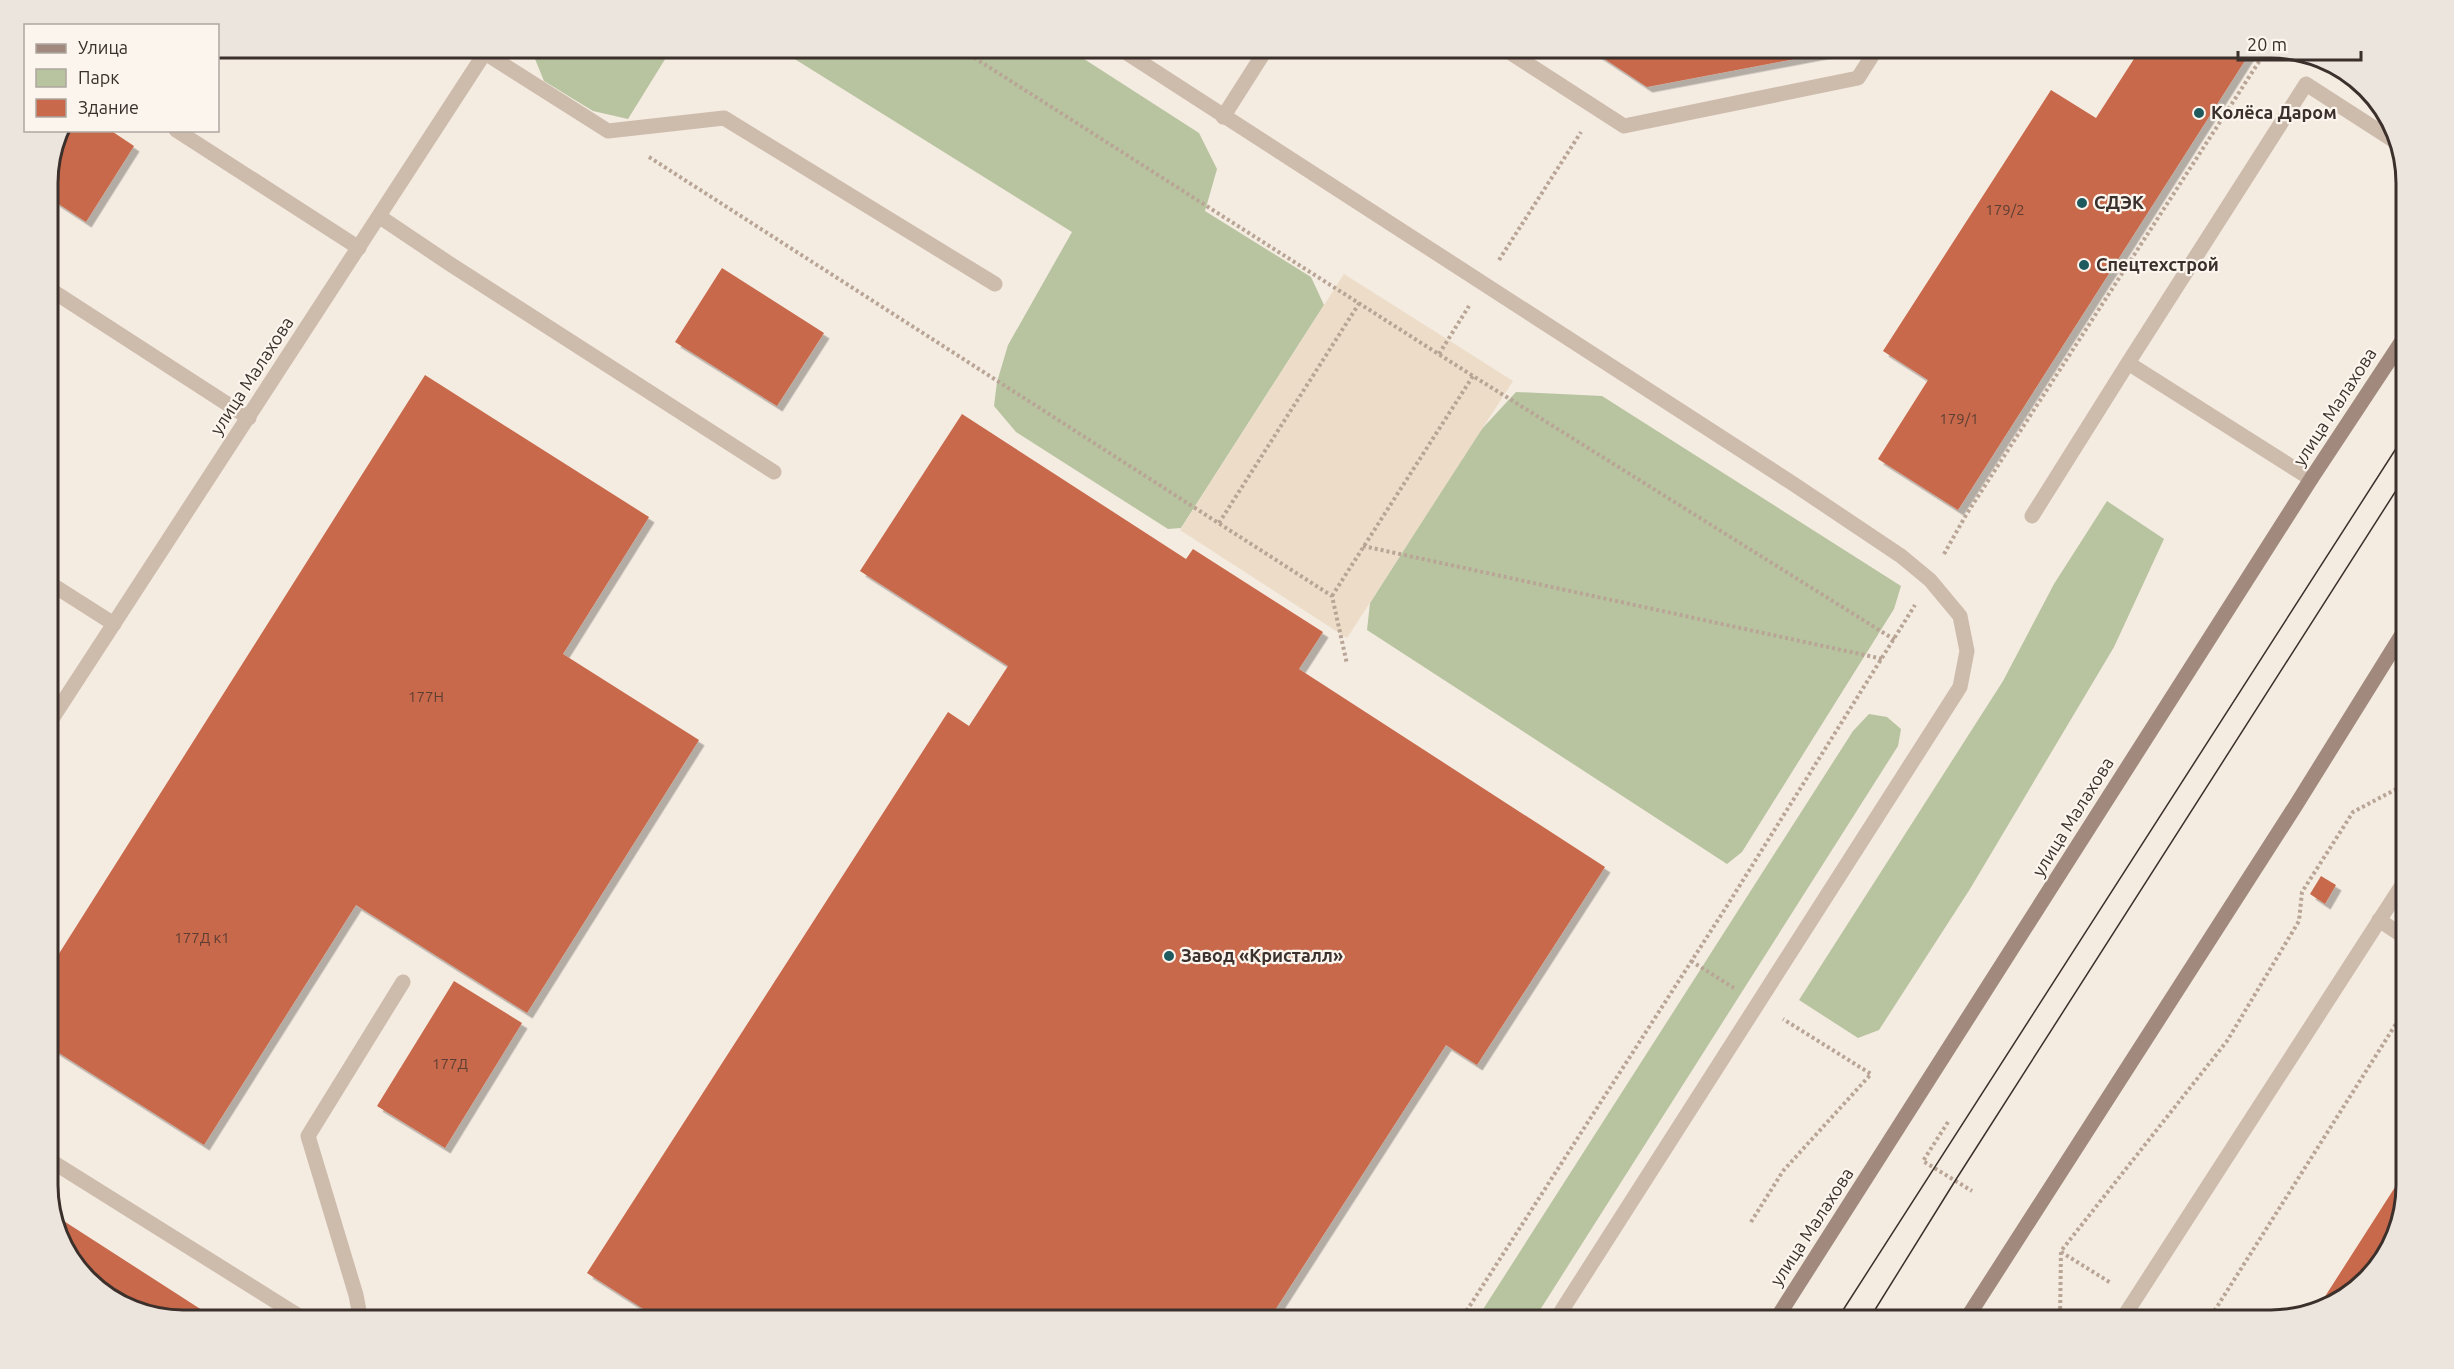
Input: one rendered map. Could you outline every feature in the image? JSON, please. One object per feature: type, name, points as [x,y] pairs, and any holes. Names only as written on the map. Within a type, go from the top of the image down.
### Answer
[{"type":"main road","name":"улица Малахова","points":[[1782,1310],[2311,479],[2395,351]]},
{"type":"main road","points":[[1972,1310],[2296,805],[2395,645]]},
{"type":"street","points":[[1223,117],[1260,58]]},
{"type":"street","points":[[1519,58],[1624,126],[1858,78],[1871,58]]},
{"type":"street","name":"улица Малахова","points":[[59,708],[481,59]]},
{"type":"street","points":[[498,59],[608,131],[724,118],[995,284]]},
{"type":"street","points":[[1135,59],[1792,483],[1901,556],[1930,580],[1960,616],[1967,651],[1960,687],[1562,1310]]},
{"type":"street","points":[[2032,516],[2306,84],[2386,136]]},
{"type":"street","points":[[179,132],[359,249]]},
{"type":"street","points":[[380,217],[774,472]]},
{"type":"street","points":[[59,295],[249,418]]},
{"type":"street","points":[[2128,363],[2311,479]]},
{"type":"street","points":[[59,589],[114,624]]},
{"type":"street","points":[[2128,1310],[2396,895]]},
{"type":"street","points":[[2379,920],[2396,931]]},
{"type":"street","points":[[359,1310],[308,1136],[403,982]]},
{"type":"street","points":[[59,1166],[289,1310]]},
{"type":"path","points":[[1467,1310],[1895,640],[1966,515],[2261,58]]},
{"type":"path","points":[[976,59],[1473,376],[1895,640]]},
{"type":"path","points":[[1439,354],[1596,108]]},
{"type":"path","points":[[648,157],[1332,596]]},
{"type":"path","points":[[1219,523],[1360,302]]},
{"type":"path","points":[[1347,664],[1332,596],[1473,376]]},
{"type":"path","points":[[1363,546],[1883,659]]},
{"type":"path","points":[[2060,1310],[2061,1251],[2228,1041],[2299,921],[2302,892],[2353,812],[2396,789]]},
{"type":"path","points":[[2215,1310],[2396,1024]]},
{"type":"path","points":[[1751,1222],[1782,1171],[1871,1074]]},
{"type":"path","points":[[1948,1122],[1923,1161],[1972,1191]]},
{"type":"green space","points":[[535,59],[665,59],[628,119],[593,111],[544,81]]},
{"type":"green space","points":[[794,59],[1083,59],[1199,133],[1217,169],[1205,211],[1311,277],[1324,305],[1181,528],[1168,529],[1016,432],[994,406],[997,382],[1008,345],[1072,232]]},
{"type":"green space","points":[[1516,392],[1602,396],[1901,586],[1894,609],[1742,852],[1727,864],[1367,630],[1370,603],[1479,432]]},
{"type":"green space","points":[[2107,501],[2164,539],[2114,647],[1970,889],[1879,1030],[1858,1038],[1799,1000],[2003,681],[2054,584]]},
{"type":"green space","points":[[1869,714],[1887,717],[1901,729],[1898,746],[1540,1310],[1483,1310],[1853,731]]},
{"type":"shaded area","points":[[1344,274],[1513,381],[1347,638],[1180,530]]},
{"type":"building","points":[[1604,58],[1799,58],[1647,87]]},
{"type":"building","points":[[2135,58],[2247,58],[1958,510],[1878,459],[1928,380],[1883,351],[2051,90],[2096,118]]},
{"type":"building","points":[[70,132],[113,132],[134,146],[86,222],[59,204],[59,176],[65,143]]},
{"type":"building","points":[[722,268],[824,333],[777,406],[675,342]]},
{"type":"building","points":[[425,375],[649,517],[563,654],[699,740],[527,1013],[356,905],[204,1145],[59,1053],[59,954]]},
{"type":"building","name":"Завод «Кристалл»","points":[[962,414],[1186,559],[1193,549],[1323,632],[1299,669],[1605,867],[1477,1065],[1446,1045],[1275,1310],[645,1310],[587,1273],[948,712],[969,726],[1008,666],[860,571]]},
{"type":"building","points":[[2321,876],[2336,885],[2325,904],[2310,894]]},
{"type":"building","points":[[454,981],[522,1023],[445,1148],[377,1106]]},
{"type":"building","points":[[2396,1186],[2391,1218],[2379,1248],[2370,1262],[2347,1285],[2324,1298]]},
{"type":"building","points":[[64,1221],[202,1310],[151,1306],[121,1294],[107,1285],[84,1262],[75,1248]]},
{"type":"tram line","points":[[1843,1310],[2395,450]]},
{"type":"tram line","points":[[1875,1310],[2395,492]]},
{"type":"place","name":"Колёса Даром","points":[[2199,113]]},
{"type":"place","name":"СДЭК","points":[[2082,203]]},
{"type":"place","name":"Спецтехстрой","points":[[2084,265]]},
{"type":"place","name":"Завод «Кристалл»","points":[[1169,956]]}]
